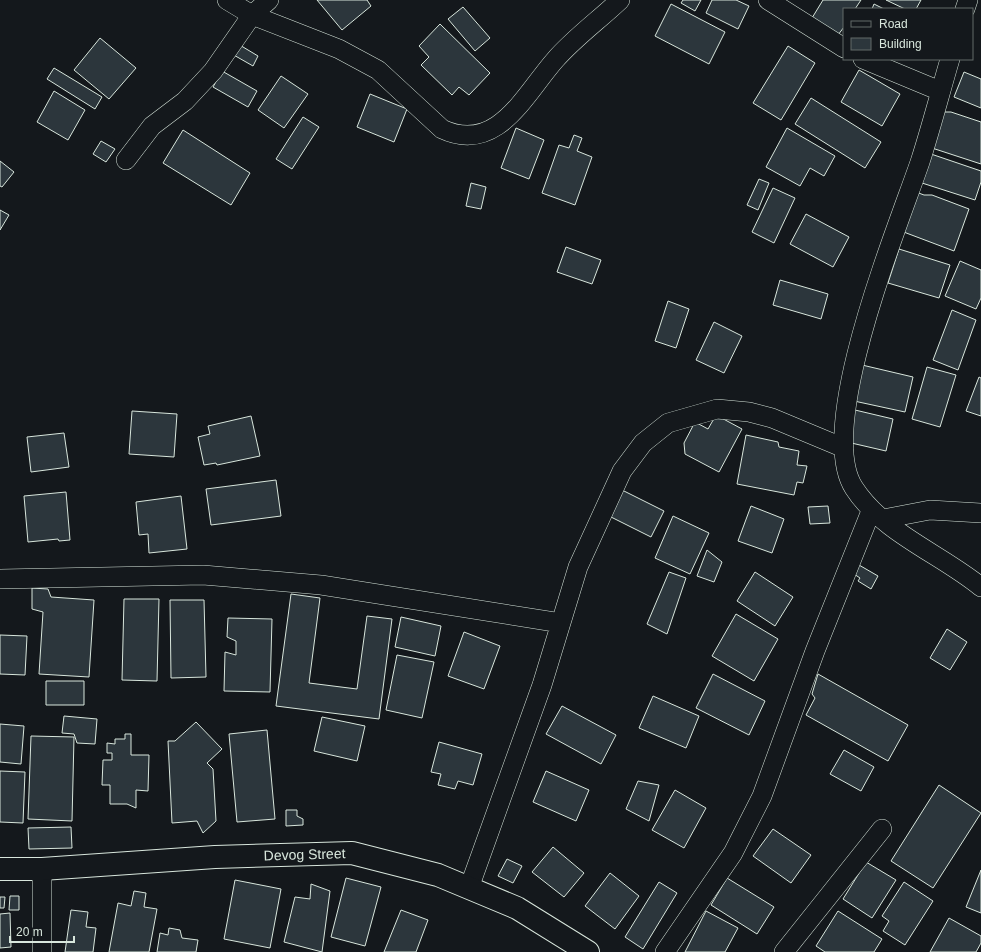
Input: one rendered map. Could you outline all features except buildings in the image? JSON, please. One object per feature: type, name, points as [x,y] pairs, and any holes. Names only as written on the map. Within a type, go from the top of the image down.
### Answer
[{"type":"street","points":[[228,0],[252,15],[339,50],[371,66],[378,70],[442,128],[454,135],[468,136],[494,127],[511,115],[555,59],[620,0]]},
{"type":"street","points":[[126,160],[152,126],[185,101],[213,71],[252,15],[268,0]]},
{"type":"street","points":[[768,0],[843,47]]},
{"type":"street","points":[[865,60],[940,91]]},
{"type":"street","points":[[950,60],[919,162],[899,217],[854,360],[844,429],[844,448],[846,473],[854,488],[877,515],[934,556],[964,574],[981,587]]},
{"type":"street","points":[[469,888],[542,685],[578,567],[622,470],[643,443],[668,423],[717,409],[750,412],[772,418],[844,448]]},
{"type":"street","points":[[877,515],[930,510],[981,513]]},
{"type":"street","points":[[665,952],[733,853],[762,796],[815,651],[877,515]]},
{"type":"street","points":[[0,579],[203,575],[321,585],[561,623]]},
{"type":"street","points":[[784,952],[882,829]]},
{"type":"street","name":"Devog Street","points":[[0,869],[42,869],[215,857],[352,853],[438,875],[517,908],[588,952]]},
{"type":"street","points":[[42,869],[42,952]]}]
